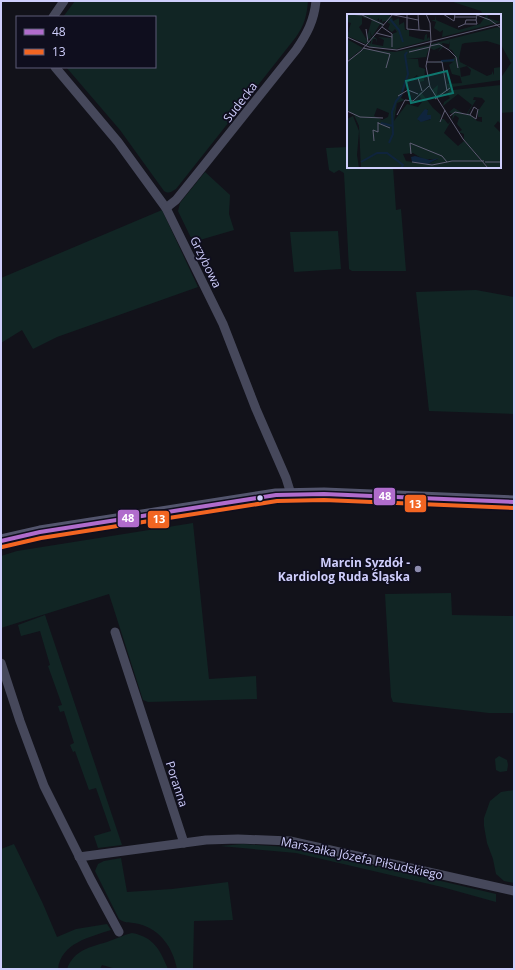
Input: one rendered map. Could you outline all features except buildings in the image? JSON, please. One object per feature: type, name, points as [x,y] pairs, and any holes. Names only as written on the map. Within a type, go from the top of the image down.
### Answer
[{"type":"street","points":[[54,16],[64,1]]},
{"type":"street","name":"Sudecka","points":[[166,208],[176,200],[296,50],[309,30],[314,18],[316,1]]},
{"type":"street","name":"Grzybowa","points":[[56,68],[118,142],[166,208],[220,318],[256,409],[286,478],[291,494]]},
{"type":"street","points":[[1,541],[48,531],[261,497],[291,494],[514,502]]},
{"type":"street","name":"Poranna","points":[[115,632],[184,844]]},
{"type":"street","points":[[1,663],[22,727],[44,786],[79,857],[119,932]]},
{"type":"street","name":"Marszałka Józefa Piłsudskiego","points":[[184,844],[206,840],[238,839],[290,841],[514,890]]},
{"type":"street","points":[[79,857],[184,844]]},
{"type":"green space","points":[[75,1],[308,1],[305,20],[296,37],[176,189],[171,192],[164,191],[120,130],[67,68],[156,68],[156,16],[64,16]]},
{"type":"green space","points":[[450,1],[514,1],[514,112],[501,113],[501,78],[511,63],[501,45],[501,14],[482,14],[481,11]]},
{"type":"green space","points":[[347,147],[347,168],[393,168],[396,210],[401,209],[406,271],[352,271],[349,269],[344,173],[339,170],[334,173],[329,170],[326,148]]},
{"type":"green space","points":[[205,172],[230,195],[229,214],[234,230],[193,242],[178,211],[180,203]]},
{"type":"green space","points":[[162,210],[198,287],[57,337],[33,349],[22,330],[1,343],[1,278]]},
{"type":"green space","points":[[338,231],[341,269],[294,272],[290,232]]},
{"type":"green space","points":[[476,290],[514,297],[514,414],[429,411],[416,292]]},
{"type":"green space","points":[[193,523],[209,679],[256,676],[257,699],[148,702],[143,700],[109,594],[1,628],[1,556],[17,551]]},
{"type":"green space","points":[[451,593],[452,615],[514,616],[514,713],[489,713],[393,702],[391,697],[385,594]]},
{"type":"green space","points":[[45,615],[122,845],[98,848],[94,836],[111,831],[96,788],[89,790],[75,751],[73,752],[70,745],[74,743],[64,711],[60,712],[58,706],[62,705],[48,666],[50,665],[40,631],[21,636],[18,625]]},
{"type":"green space","points":[[499,756],[507,760],[507,771],[500,772],[496,770],[495,759]]},
{"type":"green space","points":[[514,790],[514,883],[504,881],[496,874],[493,859],[487,843],[484,818],[490,801],[501,792]]},
{"type":"green space","points":[[14,844],[57,937],[76,929],[107,924],[111,930],[78,942],[71,947],[60,960],[58,969],[1,969],[1,849]]},
{"type":"green space","points":[[243,844],[301,848],[496,894],[496,902],[442,887],[296,853],[220,846]]},
{"type":"green space","points":[[121,858],[127,892],[172,889],[228,882],[233,920],[194,921],[193,969],[177,969],[169,947],[160,935],[147,927],[121,921],[119,919],[95,871],[98,864],[104,861]]},
{"type":"green space","points":[[132,933],[146,938],[155,945],[168,969],[116,969],[102,965],[100,969],[67,969],[74,957],[83,950]]},
{"type":"transit line","name":"48","points":[[1,541],[40,532],[276,495],[324,494],[514,502]]},
{"type":"transit line","name":"13","points":[[2,547],[41,538],[277,501],[324,500],[514,508]]},
{"type":"place","name":"Marcin Syzdół - Kardiolog Ruda Śląska","points":[[418,569]]}]
